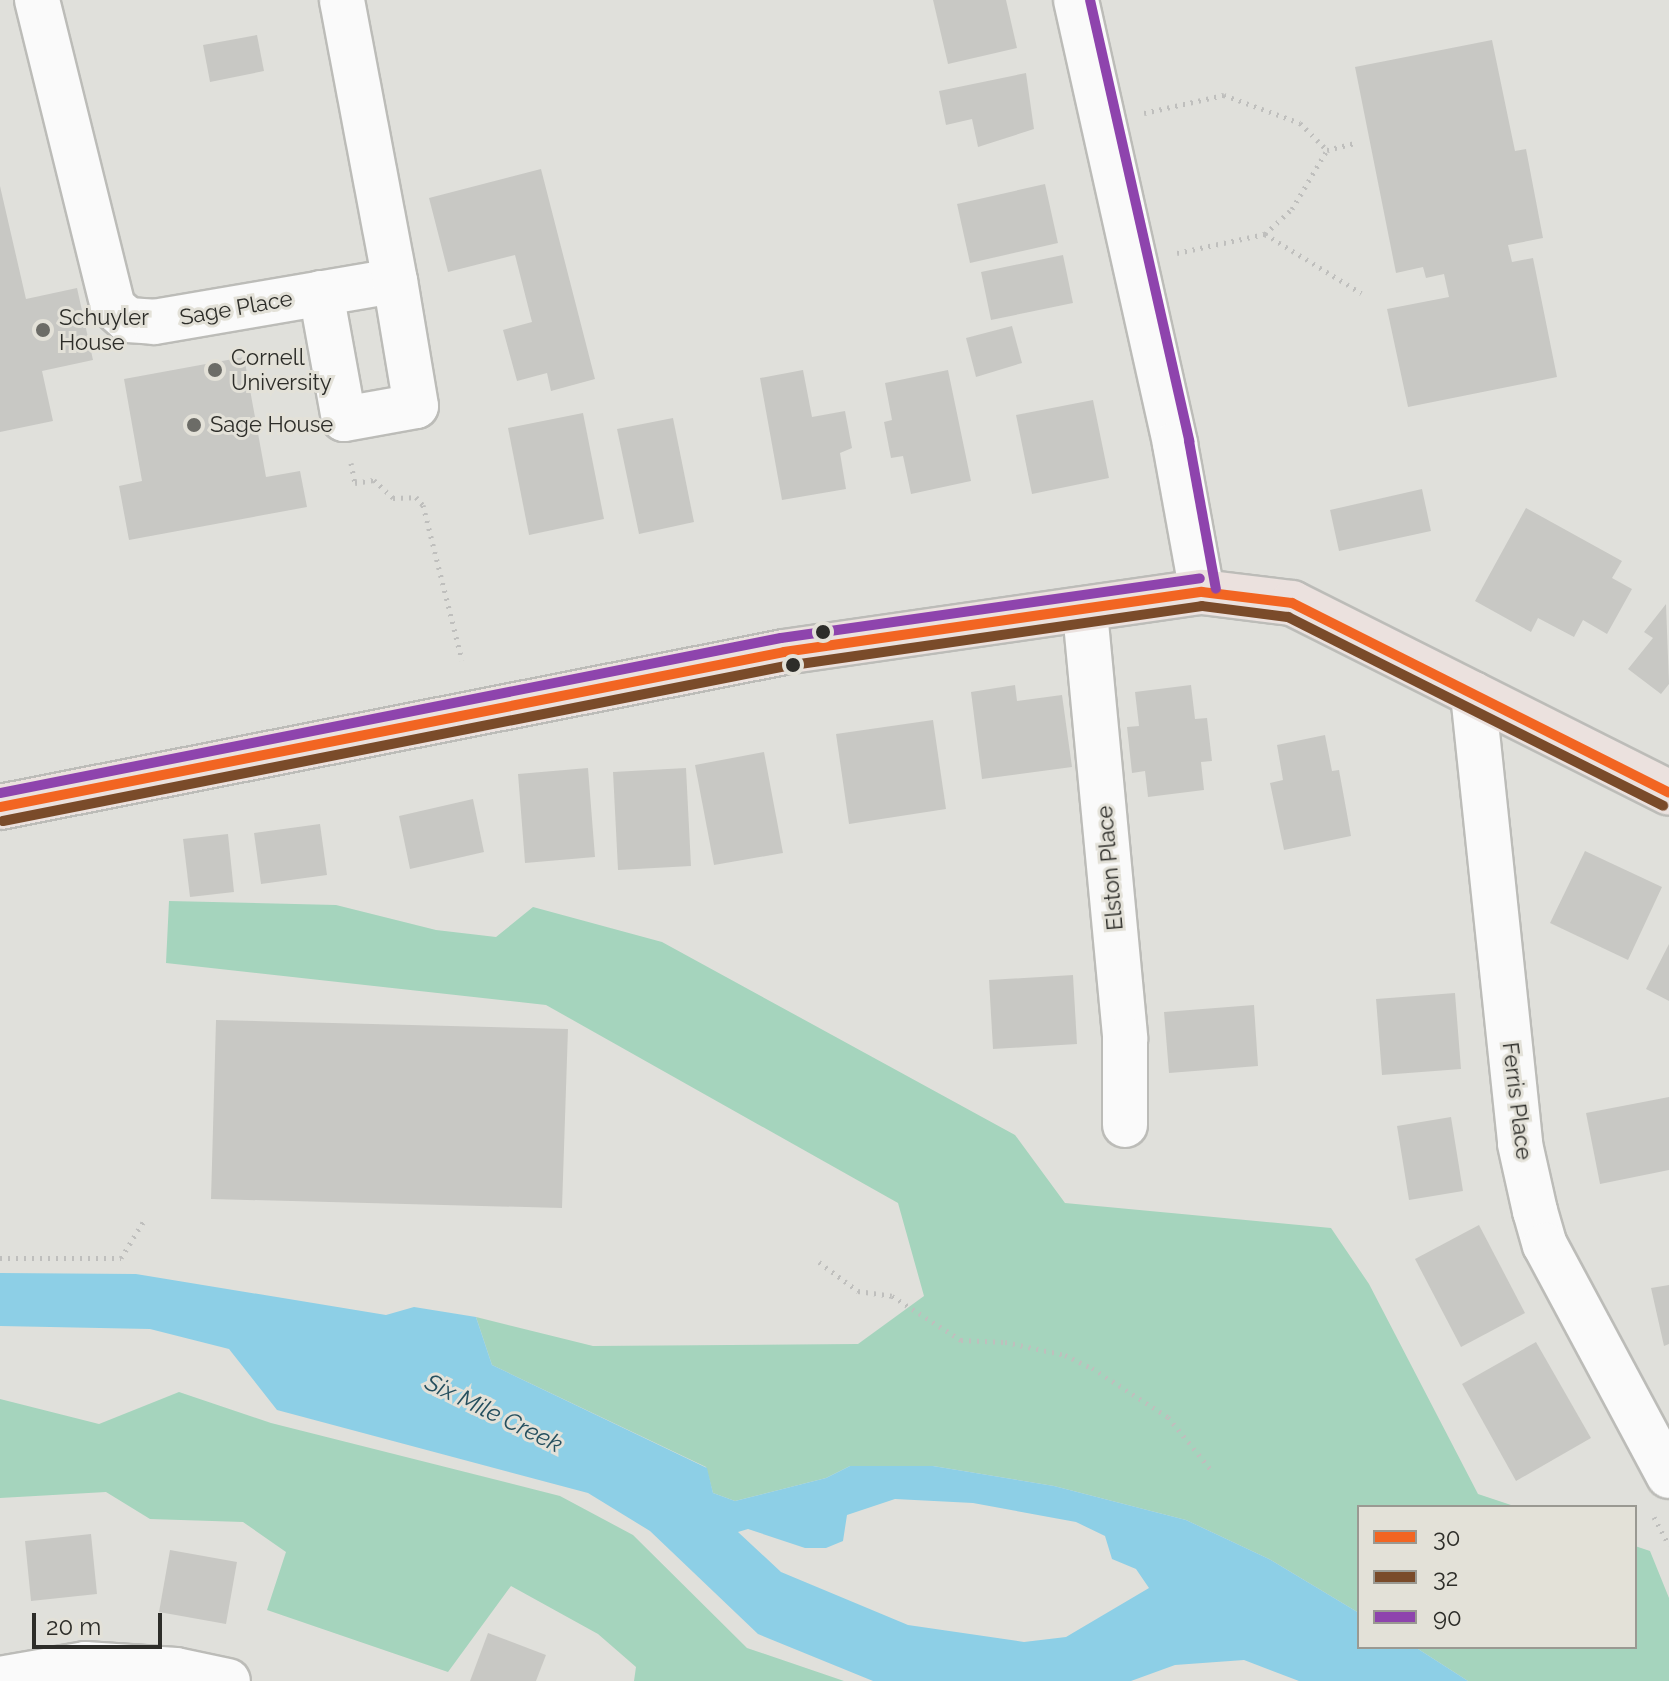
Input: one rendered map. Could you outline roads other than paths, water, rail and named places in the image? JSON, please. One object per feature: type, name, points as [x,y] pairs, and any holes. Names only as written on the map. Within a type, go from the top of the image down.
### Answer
[{"type":"highway","points":[[0,807],[784,652],[1085,612],[1202,592],[1292,603],[1669,793]]},
{"type":"street","name":"Sage Place","points":[[37,0],[113,307],[128,320],[154,322],[395,281]]},
{"type":"street","points":[[321,293],[344,419],[416,406],[342,0]]},
{"type":"street","points":[[1076,0],[1175,444],[1202,592]]},
{"type":"street","name":"Elston Place","points":[[1085,612],[1125,1039],[1125,1125]]},
{"type":"street","name":"Ferris Place","points":[[1473,694],[1520,1144],[1535,1211],[1545,1245],[1669,1476]]},
{"type":"street","points":[[0,1679],[85,1664],[176,1670],[228,1681]]},
{"type":"water","name":"Six Mile Creek","points":[[0,1273],[136,1274],[386,1315],[414,1307],[476,1317],[492,1365],[707,1468],[713,1493],[735,1501],[826,1478],[850,1466],[933,1466],[1054,1486],[1186,1520],[1269,1559],[1357,1612],[1357,1649],[1418,1649],[1468,1681],[1299,1681],[1244,1660],[1175,1665],[1131,1681],[873,1681],[758,1634],[650,1531],[588,1493],[277,1410],[229,1349],[150,1329],[0,1326]],"holes":[[[895,1499],[973,1503],[1076,1522],[1105,1536],[1112,1559],[1136,1569],[1149,1588],[1066,1637],[1024,1642],[908,1625],[781,1572],[738,1532],[748,1529],[805,1548],[826,1548],[843,1541],[847,1515]]]},
{"type":"place","name":"Schuyler House","points":[[43,330]]},
{"type":"place","name":"Cornell University","points":[[215,370]]},
{"type":"place","name":"Sage House","points":[[194,425]]}]
